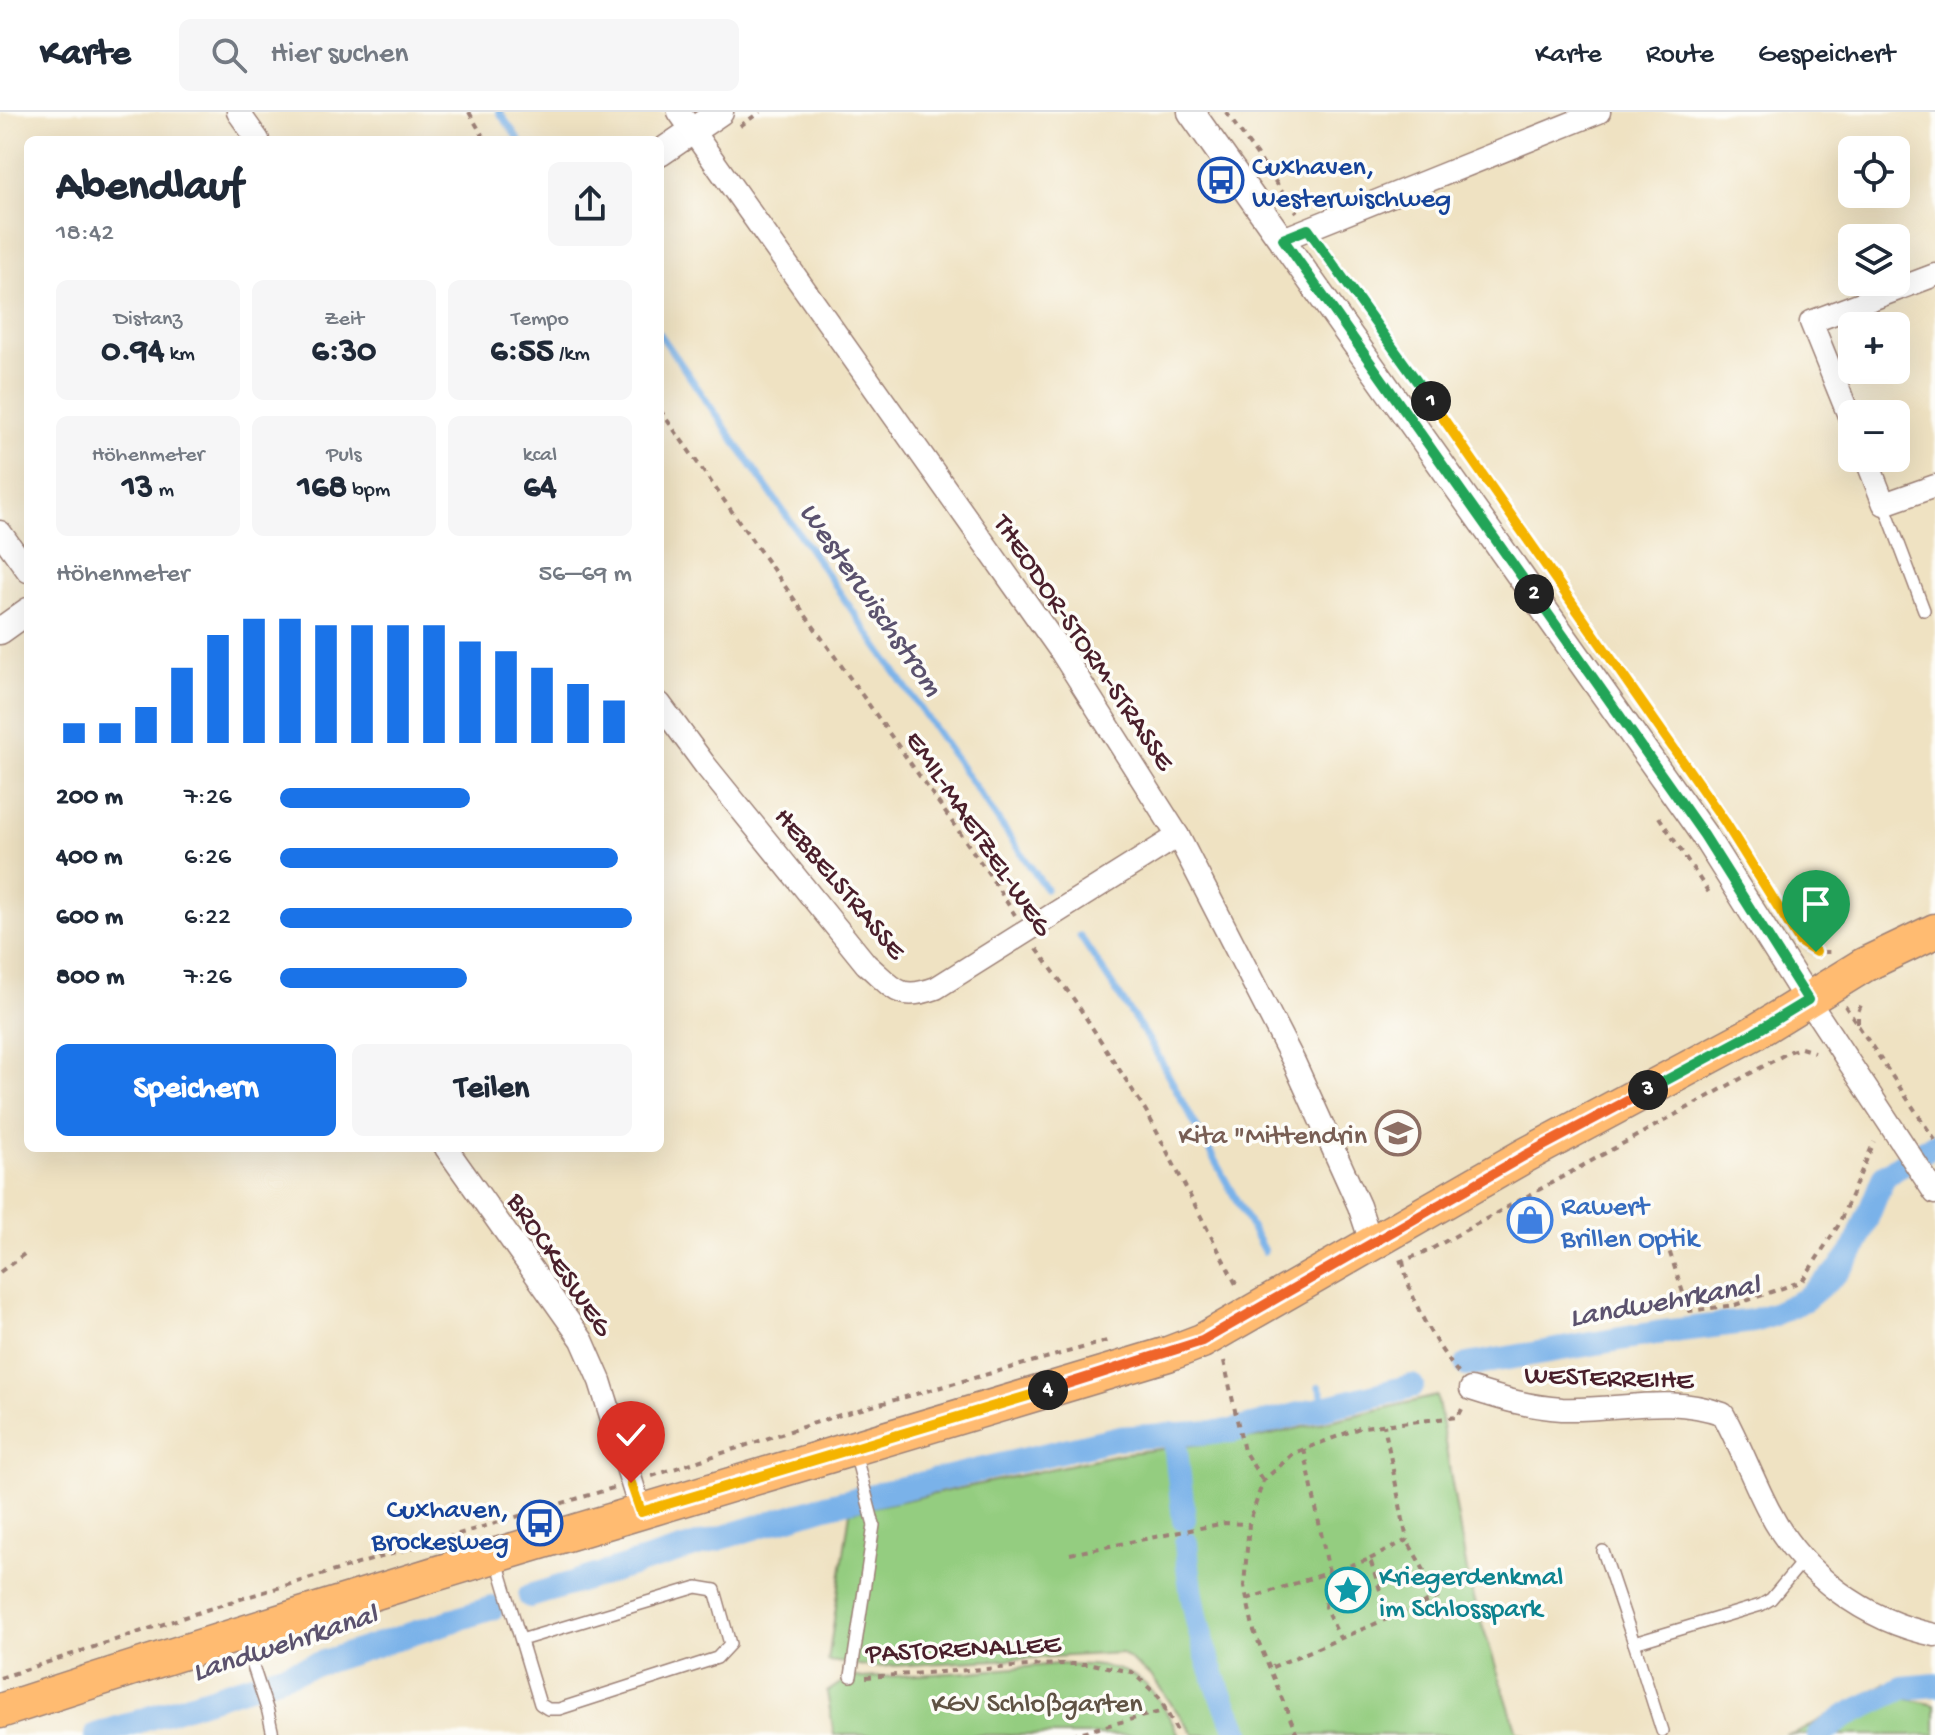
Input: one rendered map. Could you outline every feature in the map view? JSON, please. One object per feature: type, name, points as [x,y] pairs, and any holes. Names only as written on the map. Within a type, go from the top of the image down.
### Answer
[{"type":"main road","points":[[0,1711],[246,1642],[496,1555],[641,1512],[858,1465],[1202,1341],[1244,1304],[1382,1255],[1524,1156],[1752,1034],[1891,950],[1935,931]]},
{"type":"street","points":[[238,112],[255,136]]},
{"type":"street","points":[[664,148],[686,121],[720,112]]},
{"type":"street","points":[[1191,112],[1695,822],[1935,1193]]},
{"type":"street","points":[[1283,239],[1599,112]]},
{"type":"street","name":"THEODOR-STORM-STRASSE","points":[[686,121],[1062,653],[1178,836],[1294,1062],[1382,1255]]},
{"type":"street","points":[[1843,400],[1811,322],[1935,275]]},
{"type":"street","points":[[1871,472],[1884,504],[1935,486]]},
{"type":"street","points":[[0,532],[24,565]]},
{"type":"street","points":[[0,631],[24,614]]},
{"type":"street","name":"HEBBELSTRASSE","points":[[664,709],[705,765],[866,964],[898,992],[916,995],[936,988],[1178,836]]},
{"type":"street","name":"BROCKESWEG","points":[[449,1152],[582,1340],[600,1381],[641,1512]]},
{"type":"street","name":"WESTERREIHE","points":[[1471,1389],[1517,1404],[1565,1409],[1658,1402],[1702,1406],[1723,1414],[1768,1510],[1802,1562],[1855,1604],[1919,1632],[1935,1635]]},
{"type":"lane","points":[[1884,504],[1924,610]]},
{"type":"lane","name":"PASTORENALLEE","points":[[851,1676],[874,1525],[858,1465]]},
{"type":"lane","points":[[1603,1551],[1662,1731]]},
{"type":"lane","points":[[496,1555],[521,1640],[540,1704],[548,1709],[717,1658],[730,1644],[715,1590],[697,1587],[521,1640]]},
{"type":"lane","points":[[1634,1643],[1761,1605],[1771,1599],[1802,1562]]},
{"type":"lane","points":[[246,1642],[273,1735]]},
{"type":"lane","points":[[643,1682],[648,1697]]},
{"type":"lane","points":[[556,1709],[560,1724]]},
{"type":"path","points":[[469,112],[483,136]]},
{"type":"path","points":[[1226,112],[1683,760]]},
{"type":"path","name":"EMIL-MAETZEL-WEG","points":[[664,416],[989,874],[1025,932],[1075,1001],[1146,1111],[1244,1304]]},
{"type":"path","points":[[1800,942],[1816,952],[1834,951]]},
{"type":"path","points":[[1864,998],[1858,1012],[1858,1024],[1935,1140]]},
{"type":"path","points":[[1382,1255],[1403,1261],[1437,1246],[1791,1051],[1801,1048],[1814,1052]]},
{"type":"path","points":[[1666,1241],[1689,1311],[1735,1305],[1802,1281],[1838,1226],[1874,1142]]},
{"type":"path","points":[[0,1272],[27,1252]]},
{"type":"path","points":[[1297,1735],[1254,1631],[1244,1586],[1249,1524],[1263,1481],[1294,1453],[1362,1427],[1458,1417],[1471,1389],[1438,1348],[1407,1285],[1403,1261]]},
{"type":"path","points":[[1223,1359],[1244,1451],[1263,1481]]},
{"type":"path","points":[[1269,1668],[1439,1597],[1407,1540],[1384,1425]]},
{"type":"path","points":[[1304,1449],[1329,1572],[1325,1607],[1340,1638]]},
{"type":"path","points":[[1070,1554],[1225,1523],[1249,1524]]},
{"type":"path","points":[[1247,1599],[1370,1559],[1407,1540]]},
{"type":"path","points":[[1370,1559],[1389,1618]]},
{"type":"path","name":"PASTORENALLEE","points":[[851,1676],[862,1678],[1092,1664],[1132,1672],[1159,1697],[1179,1735]]},
{"type":"path","points":[[1071,1735],[1167,1710]]},
{"type":"green space","points":[[1437,1396],[1469,1583],[1517,1732],[1526,1735],[1194,1735],[1152,1677],[1121,1653],[874,1667],[828,1661],[850,1512],[1119,1454],[1261,1437]]},
{"type":"green space","name":"KGV Schloßgarten","points":[[1058,1664],[1103,1666],[1133,1676],[1156,1697],[1179,1735],[834,1735],[827,1692],[851,1676],[970,1672]]},
{"type":"green space","points":[[1886,1683],[1908,1699],[1935,1705],[1935,1735],[1785,1735],[1795,1734]]},
{"type":"waterway","name":"Westerwischstrom","points":[[499,112],[516,136]]},
{"type":"waterway","name":"Westerwischstrom","points":[[664,340],[1046,889]]},
{"type":"waterway","name":"Westerwischstrom","points":[[1080,936],[1152,1045],[1264,1251]]},
{"type":"waterway","name":"Landwehrkanal","points":[[1467,1365],[1656,1333],[1753,1321],[1804,1300],[1838,1271],[1855,1248],[1884,1176],[1935,1144]]},
{"type":"waterway","name":"Landwehrkanal","points":[[530,1596],[826,1506],[1116,1438],[1232,1431],[1412,1386]]},
{"type":"waterway","name":"Westerwischstrom","points":[[1319,1387],[1327,1407]]},
{"type":"waterway","points":[[1174,1434],[1184,1519]]},
{"type":"waterway","points":[[1186,1543],[1202,1642],[1218,1688],[1240,1735]]},
{"type":"waterway","name":"Landwehrkanal","points":[[96,1735],[492,1608]]},
{"type":"waterway","points":[[1819,1735],[1849,1714],[1903,1688],[1935,1685]]},
{"type":"place","name":"Cuxhaven, Westerwischweg","points":[[1221,180]]},
{"type":"place","name":"Kita \"Mittendrin","points":[[1398,1133]]},
{"type":"place","name":"Rawert Brillen Optik","points":[[1530,1220]]},
{"type":"place","name":"Cuxhaven, Brockesweg","points":[[540,1523]]},
{"type":"place","name":"Kriegerdenkmal im Schlosspark","points":[[1348,1590]]},
{"type":"route","points":[[631,1483],[641,1512],[1168,1354],[1202,1341],[1524,1156],[1752,1034],[1808,1000],[1704,835],[1283,239],[1308,229],[1675,748],[1761,876],[1800,942],[1816,952]]}]
